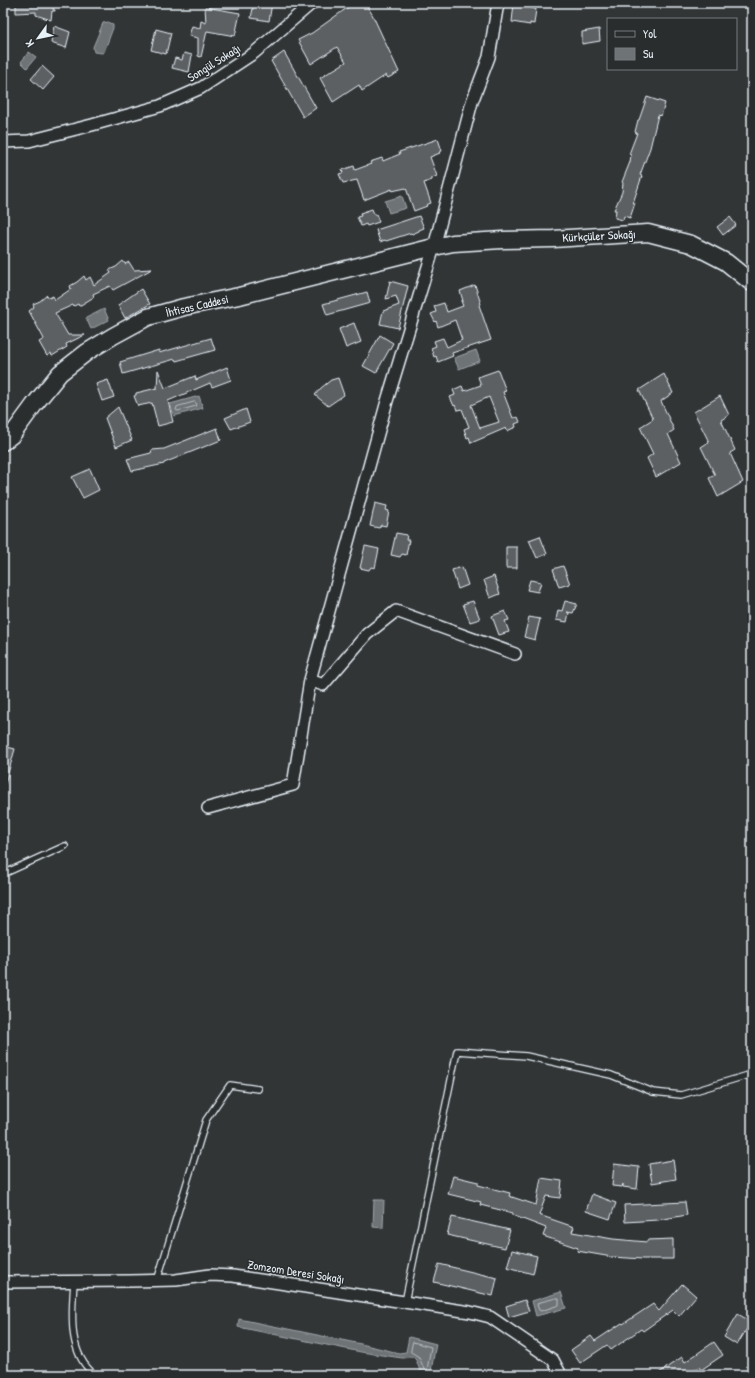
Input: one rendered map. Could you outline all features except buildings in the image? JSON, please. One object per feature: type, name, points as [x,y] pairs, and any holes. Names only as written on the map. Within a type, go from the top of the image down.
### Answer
[{"type":"street","name":"Songül Sokağı","points":[[3,142],[29,141],[92,125],[160,106],[201,88],[254,53],[312,3]]},
{"type":"street","points":[[208,808],[293,785],[310,680],[387,401],[434,247],[472,102],[489,57],[498,3]]},
{"type":"street","name":"Kürkçüler Sokağı","points":[[434,247],[488,241],[553,239],[648,233],[691,244],[726,262],[752,283]]},
{"type":"street","name":"İhtisas Caddesi","points":[[3,442],[12,435],[34,404],[60,374],[87,352],[148,317],[184,307],[239,296],[434,247]]},
{"type":"street","points":[[310,680],[323,685],[367,634],[396,611],[516,654]]},
{"type":"street","name":"Zomzom Deresi Sokağı","points":[[3,1282],[176,1280],[210,1275],[233,1276],[405,1302],[490,1317],[554,1360],[561,1375]]},
{"type":"lane","points":[[3,874],[65,846]]},
{"type":"lane","points":[[405,1302],[457,1051],[526,1056],[611,1075],[653,1092],[681,1095],[752,1074]]},
{"type":"lane","points":[[157,1280],[206,1120],[230,1085],[258,1089]]},
{"type":"lane","points":[[74,1282],[72,1320],[75,1343],[86,1366],[95,1375]]},
{"type":"water","points":[[108,22],[113,25],[113,28],[104,52],[94,52],[93,47],[103,23]]},
{"type":"water","points":[[29,52],[36,57],[27,68],[21,62]]},
{"type":"water","points":[[402,196],[406,208],[389,213],[385,201]]},
{"type":"water","points":[[104,309],[109,320],[91,329],[86,318]]},
{"type":"water","points":[[476,350],[480,361],[459,369],[454,358]]},
{"type":"water","points":[[199,396],[203,408],[174,416],[170,404]]},
{"type":"water","points":[[374,1200],[384,1200],[383,1228],[373,1227]]},
{"type":"water","points":[[561,1292],[566,1308],[536,1316],[532,1301]]},
{"type":"water","points":[[239,1319],[399,1353],[406,1352],[409,1337],[436,1344],[431,1371],[428,1375],[421,1373],[416,1360],[413,1357],[402,1358],[361,1352],[238,1327]]}]
